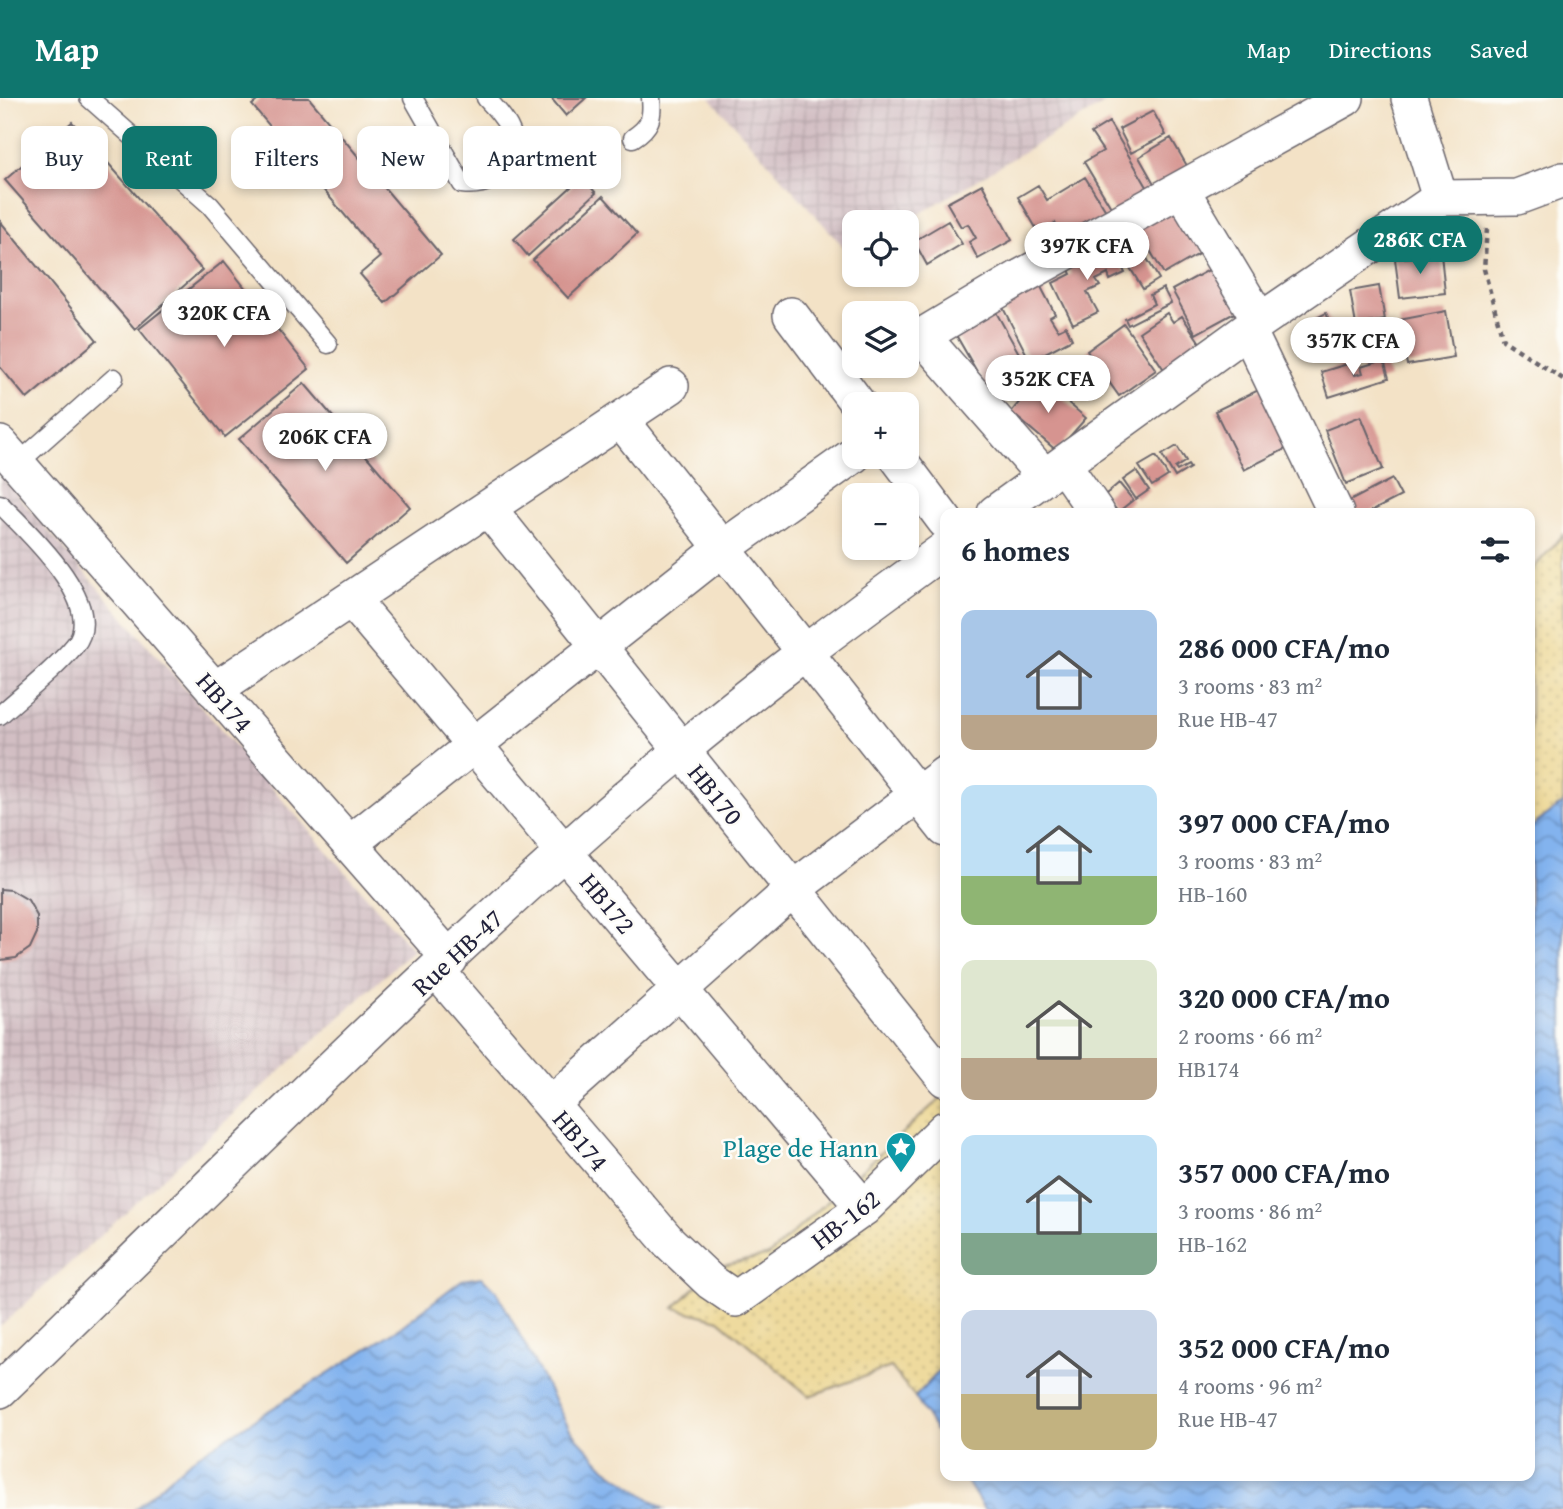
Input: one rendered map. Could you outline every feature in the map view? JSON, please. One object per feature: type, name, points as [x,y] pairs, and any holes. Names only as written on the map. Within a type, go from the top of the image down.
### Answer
[{"type":"street","points":[[1092,508],[922,335],[1346,98]]},
{"type":"street","points":[[1409,98],[1440,198]]},
{"type":"street","points":[[1002,508],[1254,326],[1440,198],[1489,200],[1517,197],[1563,180]]},
{"type":"street","points":[[1181,189],[1254,326],[1334,508]]},
{"type":"street","points":[[791,315],[849,392]]},
{"type":"street","points":[[214,690],[671,386]]},
{"type":"street","points":[[621,420],[940,823]]},
{"type":"street","name":"HB174","points":[[9,454],[349,844],[551,1104],[669,1242],[711,1282],[736,1299]]},
{"type":"street","points":[[349,844],[723,548],[842,464]]},
{"type":"street","points":[[904,469],[940,534]]},
{"type":"street","name":"HB170","points":[[488,508],[940,1073]]},
{"type":"street","name":"Rue HB-47","points":[[0,1390],[443,964],[565,852],[682,751],[940,547]]},
{"type":"street","name":"HB172","points":[[351,599],[864,1208]]},
{"type":"street","points":[[551,1104],[793,889],[940,778]]},
{"type":"street","name":"HB-162","points":[[736,1299],[864,1208],[940,1134]]},
{"type":"lane","points":[[89,98],[210,205],[263,264],[328,344]]},
{"type":"lane","points":[[413,98],[462,184],[480,186],[499,177],[516,161],[516,140],[503,116],[486,98]]},
{"type":"lane","points":[[633,138],[647,128],[652,113],[651,98]]},
{"type":"lane","points":[[9,454],[114,378]]},
{"type":"lane","points":[[0,504],[68,580],[81,605],[82,626],[76,644],[0,716]]},
{"type":"path","points":[[1489,200],[1484,269],[1503,340],[1563,379]]},
{"type":"shaded area","points":[[710,98],[1114,98],[919,214],[919,210],[842,210],[842,245]]},
{"type":"shaded area","points":[[0,475],[413,950],[0,1327]]},
{"type":"sand","points":[[1563,535],[1563,803],[1535,824],[1535,566]]},
{"type":"sand","name":"Plage de Hann","points":[[940,1099],[940,1370],[915,1397],[891,1367],[809,1396],[719,1320],[674,1308],[715,1268],[769,1255]]},
{"type":"water","points":[[1563,803],[1563,1509],[984,1509],[967,1481],[1535,1481],[1535,824]]},
{"type":"water","points":[[481,1277],[496,1290],[570,1430],[605,1468],[664,1509],[135,1509],[189,1461],[398,1329],[462,1280]]},
{"type":"water","points":[[940,1370],[940,1438],[915,1397]]},
{"type":"building","points":[[261,98],[309,98],[333,126],[270,126],[252,105]]},
{"type":"building","points":[[551,98],[586,98],[566,116]]},
{"type":"building","points":[[1153,111],[1166,135],[1131,153],[1119,129]]},
{"type":"building","points":[[1109,122],[1150,192],[1115,214],[1084,162],[1103,151],[1091,133]]},
{"type":"building","points":[[343,138],[357,155],[357,189],[386,189],[441,255],[385,303],[360,274],[380,257],[323,189],[343,189]]},
{"type":"building","points":[[1171,138],[1190,171],[1157,189],[1139,157]]},
{"type":"building","points":[[108,163],[122,179],[122,189],[131,189],[202,270],[135,329],[5,180],[21,166],[21,189],[108,189]]},
{"type":"building","points":[[1085,177],[1109,216],[1066,242],[1055,223],[1039,233],[1018,197],[1038,185],[1047,200]]},
{"type":"building","points":[[982,184],[1012,240],[978,259],[969,242],[976,238],[968,224],[961,227],[947,203]]},
{"type":"building","points":[[569,189],[592,189],[596,193],[528,256],[514,239]]},
{"type":"building","points":[[603,196],[637,234],[568,298],[533,260]]},
{"type":"building","points":[[1176,204],[1204,251],[1164,274],[1136,227]]},
{"type":"building","points":[[0,221],[97,340],[27,399],[0,367]]},
{"type":"building","points":[[948,221],[962,244],[927,265],[919,250],[919,238]]},
{"type":"building","points":[[1135,238],[1159,279],[1143,289],[1118,248]]},
{"type":"building","points":[[1105,247],[1106,250],[1113,247],[1125,273],[1110,280],[1108,274],[1096,280],[1100,286],[1087,292],[1098,312],[1073,324],[1053,283],[1071,274],[1066,263]]},
{"type":"building","points":[[1441,254],[1445,293],[1400,298],[1395,259]]},
{"type":"building","points":[[224,261],[309,369],[225,437],[139,329]]},
{"type":"building","points":[[1216,266],[1240,310],[1196,334],[1172,290]]},
{"type":"building","points":[[1040,285],[1055,314],[1050,317],[1058,330],[1066,326],[1072,339],[1030,361],[1002,306]]},
{"type":"building","points":[[1379,286],[1385,320],[1356,325],[1350,291]]},
{"type":"building","points":[[1163,288],[1171,303],[1128,325],[1125,319],[1154,304],[1150,295]]},
{"type":"building","points":[[992,305],[1026,366],[987,389],[952,328]]},
{"type":"building","points":[[1446,311],[1454,357],[1407,365],[1399,320]]},
{"type":"building","points":[[1167,313],[1173,322],[1182,316],[1202,346],[1165,371],[1139,332]]},
{"type":"building","points":[[1326,313],[1339,341],[1321,350],[1307,323]]},
{"type":"building","points":[[1124,324],[1156,370],[1119,396],[1087,351]]},
{"type":"building","points":[[1389,333],[1390,356],[1364,356],[1363,334]]},
{"type":"building","points":[[1384,360],[1389,378],[1329,397],[1321,372],[1351,363],[1355,375],[1363,373],[1361,367]]},
{"type":"building","points":[[1039,378],[1086,418],[1057,451],[1011,412]]},
{"type":"building","points":[[304,383],[410,507],[346,563],[239,439]]},
{"type":"building","points":[[1271,384],[1299,442],[1244,470],[1215,411]]},
{"type":"building","points":[[1361,416],[1383,469],[1346,484],[1325,430]]},
{"type":"building","points":[[1177,446],[1186,461],[1175,468],[1177,471],[1188,465],[1190,468],[1175,477],[1162,455]]},
{"type":"building","points":[[1156,456],[1168,476],[1152,486],[1139,466]]},
{"type":"building","points":[[1136,471],[1149,490],[1136,499],[1123,480]]},
{"type":"building","points":[[1392,479],[1401,496],[1378,508],[1340,506]]},
{"type":"building","points":[[1119,483],[1133,500],[1123,508],[1115,508],[1105,495]]},
{"type":"building","points":[[0,889],[11,890],[28,900],[37,916],[37,933],[30,948],[16,958],[0,960]]},
{"type":"place","name":"Plage de Hann","points":[[901,1174]]}]
